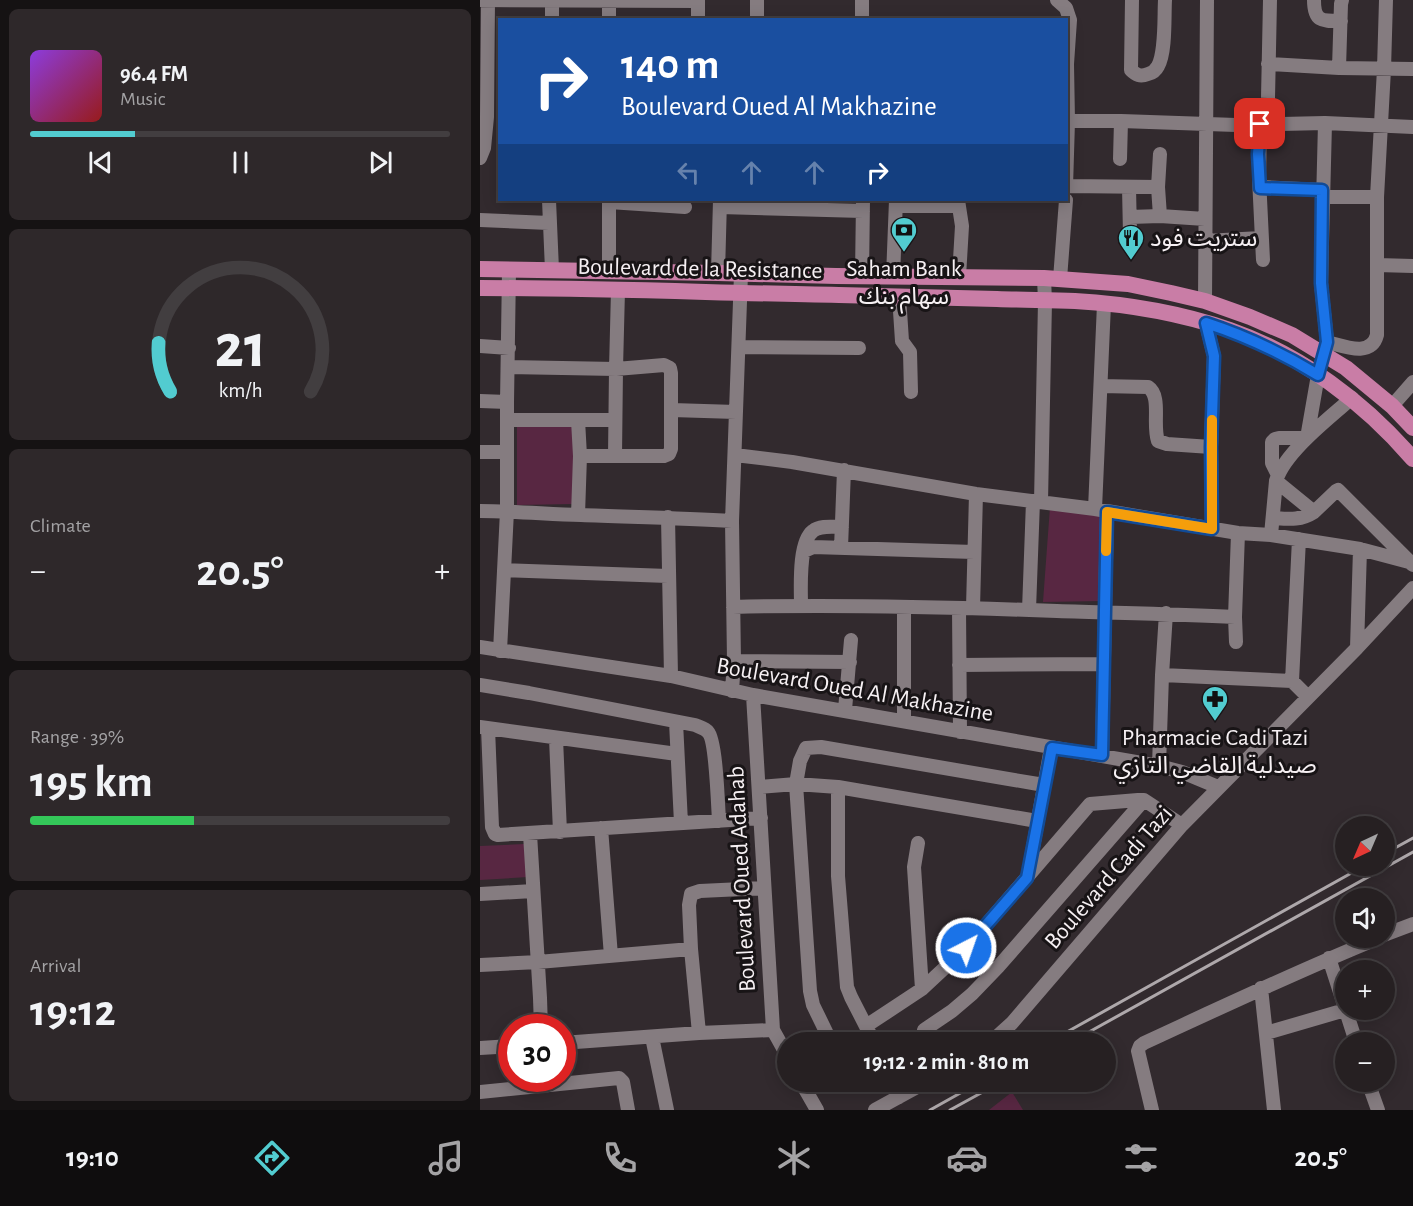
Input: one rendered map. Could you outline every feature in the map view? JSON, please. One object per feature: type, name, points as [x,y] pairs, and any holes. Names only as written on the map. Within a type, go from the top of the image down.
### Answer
[{"type":"main road","name":"Boulevard de la Resistance","points":[[480,269],[1052,278],[1128,284],[1205,301],[1326,348],[1346,368],[1392,406],[1413,428]]},
{"type":"main road","name":"Boulevard de la Resistance","points":[[480,288],[1075,301],[1147,309],[1231,331],[1290,358],[1352,399],[1381,424],[1413,459]]},
{"type":"street","points":[[480,0],[609,2],[698,0],[698,18]]},
{"type":"street","points":[[480,158],[489,117],[488,0]]},
{"type":"street","points":[[552,0],[552,18]]},
{"type":"street","points":[[757,0],[757,18]]},
{"type":"street","points":[[862,0],[862,18]]},
{"type":"street","points":[[1058,0],[1066,8],[1070,20],[1068,49]]},
{"type":"street","points":[[1132,0],[1131,69],[1135,74],[1142,76],[1150,74],[1160,63],[1165,0]]},
{"type":"street","points":[[1205,301],[1207,0]]},
{"type":"street","points":[[1263,260],[1258,154],[1268,98],[1270,0]]},
{"type":"street","points":[[1314,0],[1314,10],[1319,18],[1341,21]]},
{"type":"street","points":[[1339,68],[1342,0]]},
{"type":"street","points":[[1326,348],[1368,348],[1373,345],[1377,335],[1377,197],[1386,0]]},
{"type":"street","points":[[609,2],[609,18]]},
{"type":"street","points":[[1268,64],[1413,69]]},
{"type":"street","points":[[1120,159],[1121,121]]},
{"type":"street","points":[[1068,122],[1325,123],[1413,127]]},
{"type":"street","points":[[1307,438],[1318,375],[1326,348],[1321,283],[1325,123]]},
{"type":"street","points":[[1160,154],[1158,187],[1160,216]]},
{"type":"street","points":[[1068,186],[1158,187]]},
{"type":"street","points":[[1129,187],[1130,235]]},
{"type":"street","points":[[1260,188],[1377,197]]},
{"type":"street","points":[[549,201],[552,270]]},
{"type":"street","points":[[609,271],[609,201],[666,202],[685,207]]},
{"type":"street","points":[[1029,610],[1037,502],[1045,301],[1052,278],[1066,201]]},
{"type":"street","points":[[718,273],[720,203],[863,205],[862,276]]},
{"type":"street","points":[[893,277],[896,203],[959,203],[962,225],[959,277]]},
{"type":"street","points":[[1130,217],[1205,219]]},
{"type":"street","points":[[480,220],[549,223]]},
{"type":"street","points":[[1205,241],[1261,238]]},
{"type":"street","points":[[1377,265],[1413,266]]},
{"type":"street","points":[[500,651],[507,511],[509,270]]},
{"type":"street","points":[[732,691],[734,661],[732,520],[741,274]]},
{"type":"street","points":[[615,456],[618,290]]},
{"type":"street","points":[[899,296],[902,341],[910,352],[911,392]]},
{"type":"street","points":[[1102,755],[1104,612],[1101,386],[1104,304]]},
{"type":"street","points":[[1206,323],[1214,356],[1211,447],[1212,529]]},
{"type":"street","points":[[480,346],[509,348]]},
{"type":"street","points":[[739,347],[859,348]]},
{"type":"street","points":[[508,367],[616,369],[664,365],[670,368],[672,410],[669,454],[664,456],[580,456]]},
{"type":"street","points":[[1392,406],[1413,382]]},
{"type":"street","points":[[1101,386],[1148,387],[1153,390],[1155,396],[1155,432],[1158,441],[1167,444],[1211,447]]},
{"type":"street","points":[[1271,535],[1277,478],[1307,438],[1352,399]]},
{"type":"street","points":[[480,401],[507,402]]},
{"type":"street","points":[[672,410],[736,411]]},
{"type":"street","points":[[507,420],[615,420]]},
{"type":"street","points":[[578,420],[579,515]]},
{"type":"street","points":[[1307,438],[1275,439],[1272,442],[1272,463],[1277,478],[1311,512],[1314,512]]},
{"type":"street","points":[[480,452],[507,452]]},
{"type":"street","points":[[735,455],[844,470],[976,494],[1238,533],[1299,539],[1360,549],[1411,563]]},
{"type":"street","points":[[841,548],[844,470]]},
{"type":"street","points":[[1272,518],[1305,517],[1314,512],[1338,490],[1411,563]]},
{"type":"street","points":[[973,608],[976,494]]},
{"type":"street","points":[[480,511],[732,520]]},
{"type":"street","points":[[668,517],[671,676]]},
{"type":"street","points":[[801,605],[801,561],[808,537],[812,531],[819,528],[842,527]]},
{"type":"street","points":[[1236,642],[1238,533]]},
{"type":"street","points":[[1292,681],[1299,539]]},
{"type":"street","points":[[804,551],[813,547],[974,552]]},
{"type":"street","points":[[1357,648],[1360,549]]},
{"type":"street","points":[[504,570],[668,576]]},
{"type":"street","name":"Boulevard Cadi Tazi","points":[[1002,1032],[1182,825],[1413,588]]},
{"type":"street","points":[[733,607],[801,605],[973,608],[1235,617]]},
{"type":"street","points":[[904,607],[904,722]]},
{"type":"street","points":[[959,608],[960,732]]},
{"type":"street","points":[[1159,766],[1166,613]]},
{"type":"street","points":[[845,710],[850,640]]},
{"type":"street","name":"Boulevard Oued Al Makhazine","points":[[480,647],[671,676],[753,695],[1102,755],[1182,772],[1218,787]]},
{"type":"street","points":[[734,661],[850,662]]},
{"type":"street","points":[[959,665],[1104,664]]},
{"type":"street","points":[[1162,675],[1292,681],[1308,697]]},
{"type":"street","points":[[480,685],[702,728],[708,732],[713,745],[719,820]]},
{"type":"street","name":"Boulevard Oued Adahab","points":[[753,695],[772,1030],[777,1038]]},
{"type":"street","points":[[676,722],[681,823]]},
{"type":"street","points":[[677,754],[484,727],[493,831],[498,835],[530,834],[761,818]]},
{"type":"street","points":[[556,738],[560,832]]},
{"type":"street","points":[[826,1032],[813,1005],[810,991],[796,784],[800,761],[806,748],[821,747],[1044,785]]},
{"type":"street","points":[[1027,878],[1052,748]]},
{"type":"street","points":[[759,787],[796,784],[838,787],[1037,821]]},
{"type":"street","points":[[838,787],[838,876],[848,987],[869,1032]]},
{"type":"street","points":[[866,1026],[922,989],[966,948],[1090,804],[1144,800],[1182,825]]},
{"type":"street","points":[[924,1030],[952,1011],[998,968],[1144,800]]},
{"type":"street","points":[[601,828],[611,956]]},
{"type":"street","points":[[530,834],[540,1014]]},
{"type":"street","points":[[918,843],[914,867],[922,989]]},
{"type":"street","points":[[699,1033],[691,949],[689,905],[691,894],[700,891],[763,888]]},
{"type":"street","points":[[480,894],[533,891]]},
{"type":"street","points":[[1395,931],[1413,924]]},
{"type":"street","points":[[1152,1110],[1138,1051],[1140,1046],[1261,988],[1354,948]]},
{"type":"street","points":[[480,965],[691,949]]},
{"type":"street","points":[[1329,958],[1335,978]]},
{"type":"street","points":[[1261,988],[1274,1110]]},
{"type":"street","points":[[1266,1033],[1335,1013]]},
{"type":"street","points":[[576,1041],[772,1030]]},
{"type":"street","points":[[652,1037],[667,1110]]},
{"type":"street","points":[[480,1048],[498,1047]]},
{"type":"street","points":[[480,1092],[619,1078],[623,1082],[628,1110]]},
{"type":"street","points":[[807,1092],[817,1110]]},
{"type":"street","points":[[896,1092],[898,1097]]},
{"type":"street","points":[[875,1110],[907,1092]]},
{"type":"street","points":[[1372,1092],[1378,1110]]},
{"type":"shaded area","points":[[574,424],[574,504],[517,505],[517,425]]},
{"type":"shaded area","points":[[1050,507],[1106,516],[1102,601],[1043,602]]},
{"type":"shaded area","points":[[524,844],[528,877],[480,880],[480,846]]},
{"type":"shaded area","points":[[1012,1092],[1023,1110],[989,1110]]},
{"type":"railway","points":[[1395,848],[1413,838]]},
{"type":"railway","points":[[1089,1032],[1413,852]]},
{"type":"railway","points":[[1067,1032],[1346,876]]},
{"type":"railway","points":[[930,1110],[962,1092]]},
{"type":"railway","points":[[950,1110],[983,1092]]},
{"type":"slow traffic","points":[[1106,551],[1107,512],[1212,529],[1212,420]]},
{"type":"place","name":"Saham Bank سهام بنك","points":[[904,253]]},
{"type":"place","name":"ستريت فود","points":[[1131,261]]},
{"type":"place","name":"Pharmacie Cadi Tazi صيدلية القاضي التازي","points":[[1215,722]]},
{"type":"route","points":[[966,948],[1027,878],[1052,748],[1102,755],[1107,512],[1212,529],[1211,447],[1214,351],[1206,323],[1254,340],[1318,375],[1327,342],[1321,283],[1322,190],[1260,188],[1258,154],[1260,124]]}]
